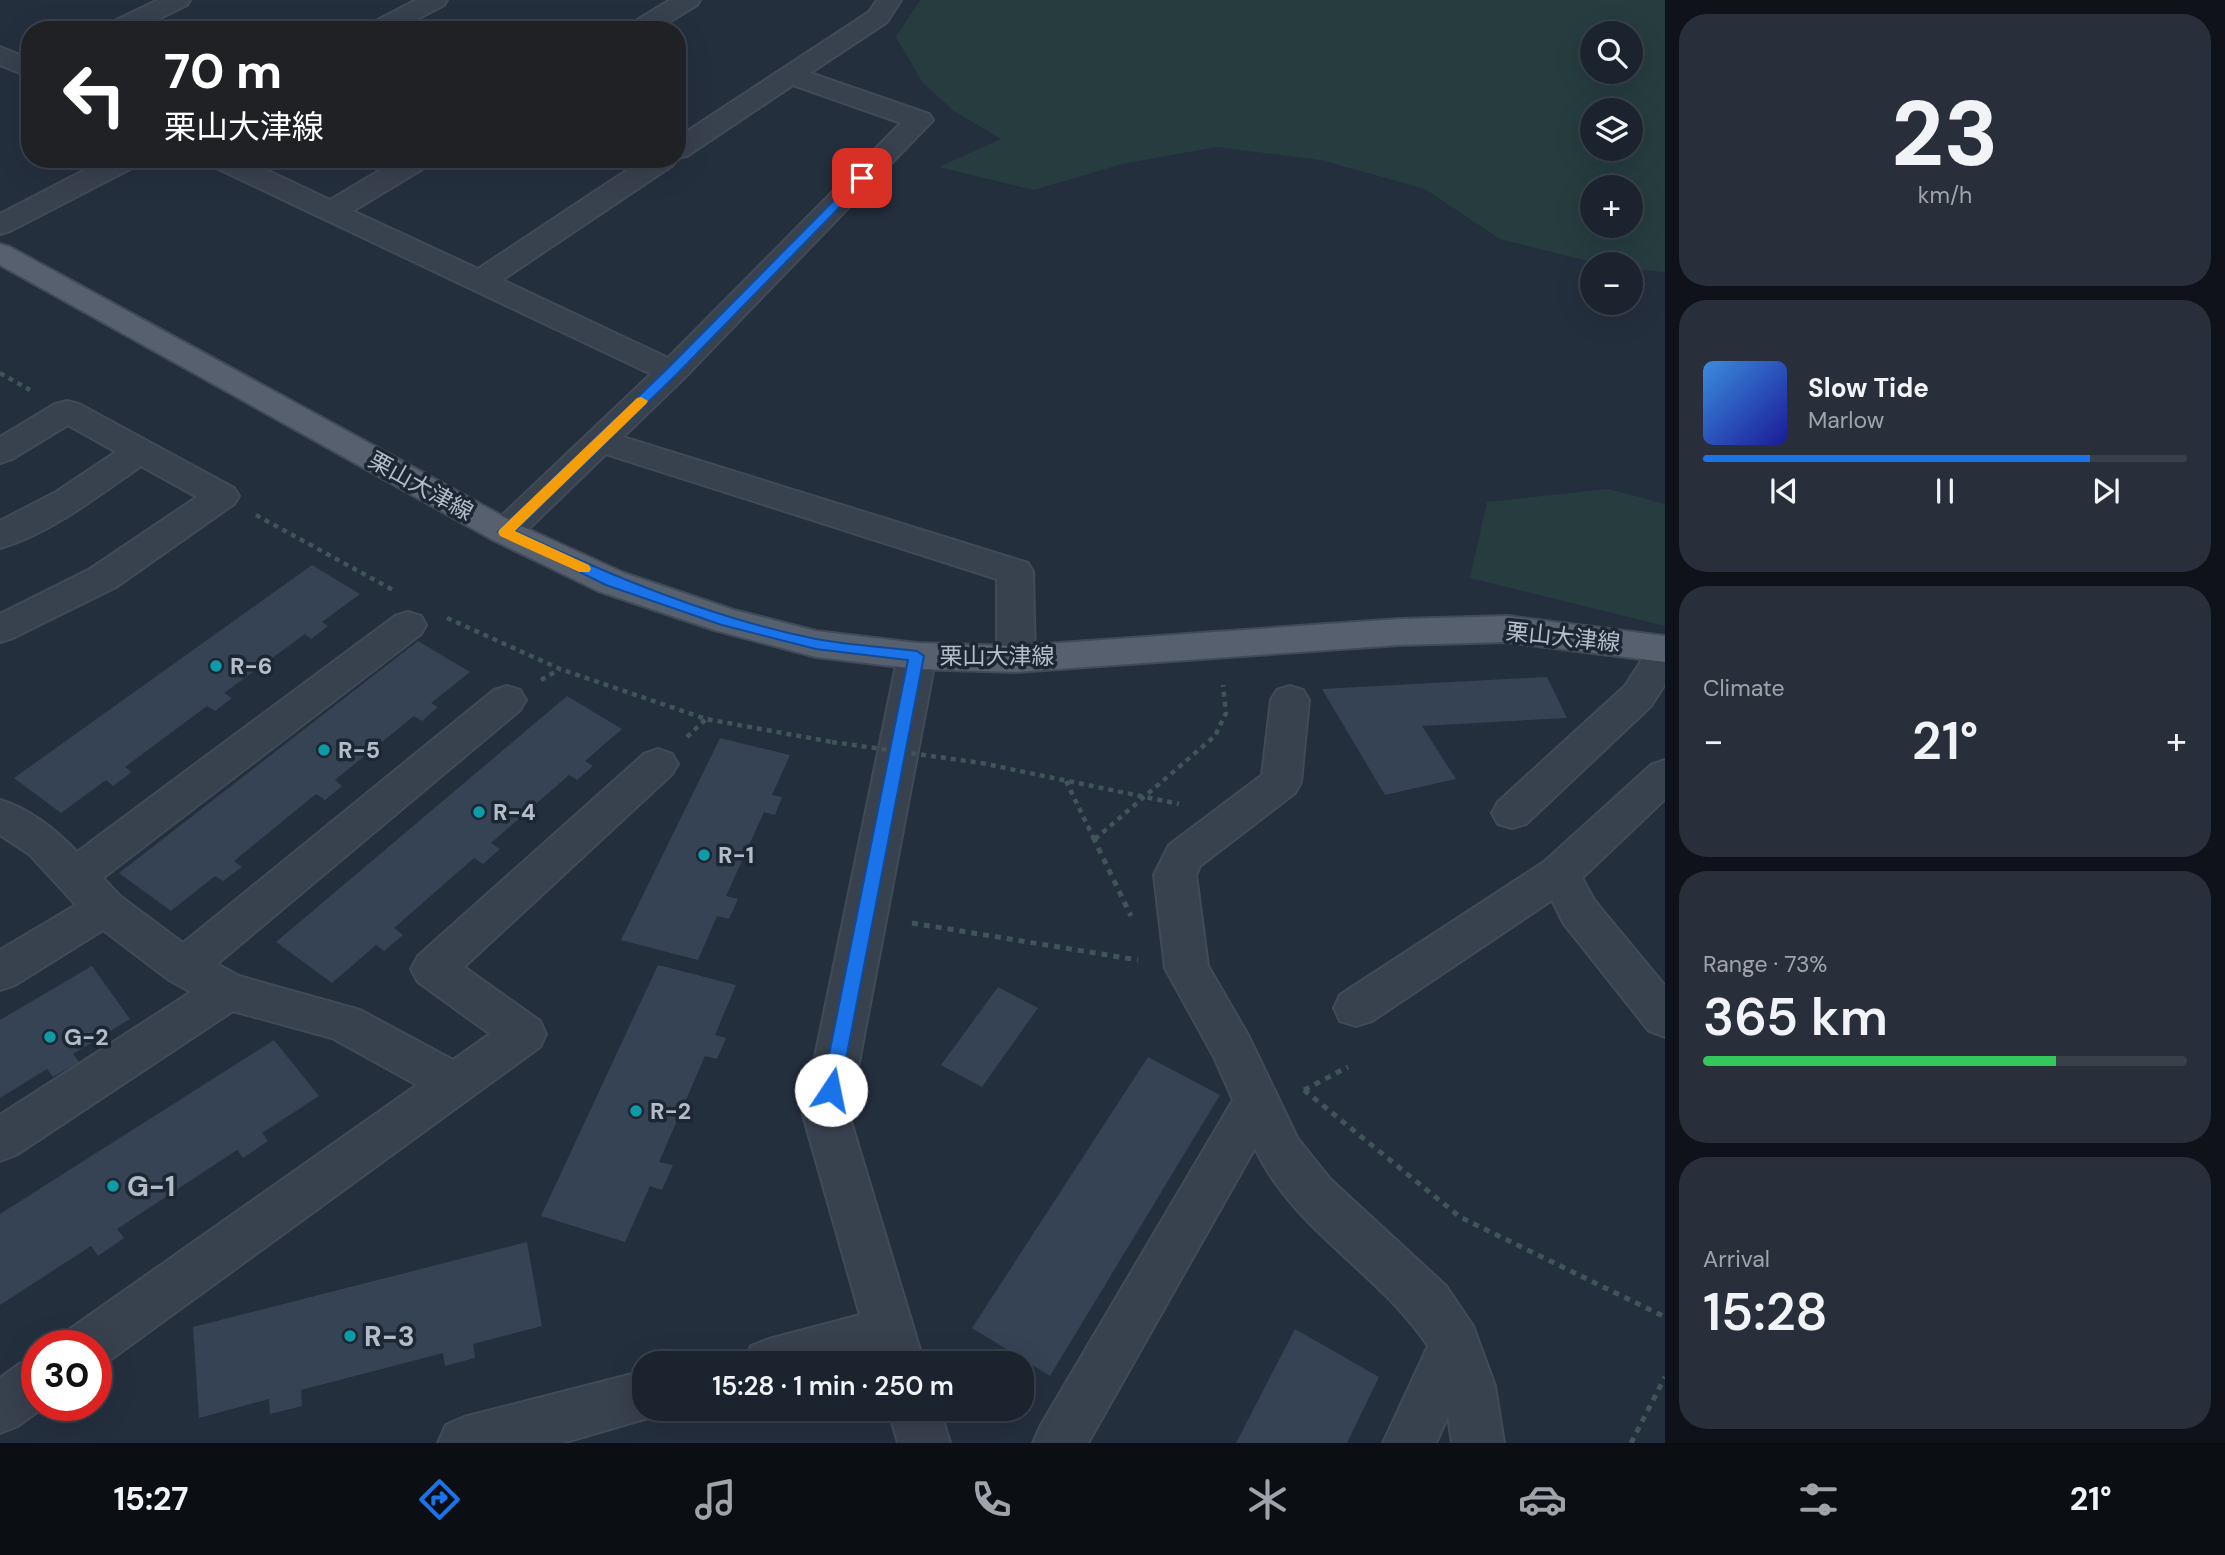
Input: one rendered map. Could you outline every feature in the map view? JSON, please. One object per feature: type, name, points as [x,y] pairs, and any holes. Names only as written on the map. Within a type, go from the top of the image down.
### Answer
[{"type":"main road","name":"栗山大津線","points":[[0,253],[505,532],[611,582],[727,621],[816,644],[917,656],[1016,659],[1399,632],[1493,630],[1585,638],[1665,651]]},
{"type":"street","points":[[134,21],[178,0]]},
{"type":"street","points":[[394,21],[435,0]]},
{"type":"street","points":[[653,21],[688,0]]},
{"type":"street","points":[[686,144],[878,17],[889,0]]},
{"type":"street","points":[[0,55],[21,65]]},
{"type":"street","points":[[505,532],[671,372],[919,120],[790,75]]},
{"type":"street","points":[[0,225],[111,168]]},
{"type":"street","points":[[239,168],[671,372]]},
{"type":"street","points":[[330,212],[404,168]]},
{"type":"street","points":[[479,282],[650,168]]},
{"type":"street","points":[[0,452],[67,411],[222,496],[103,578],[0,629]]},
{"type":"street","points":[[600,441],[1015,572],[1016,659]]},
{"type":"street","points":[[0,536],[68,500],[140,452]]},
{"type":"street","points":[[76,876],[417,612]]},
{"type":"street","points":[[1513,813],[1639,696],[1665,651]]},
{"type":"street","points":[[869,1351],[894,1348],[826,1115],[917,656]]},
{"type":"street","points":[[184,967],[507,700]]},
{"type":"street","points":[[1290,700],[1281,782],[1184,856],[1175,875],[1187,968],[1232,1048],[1281,1154],[1313,1194],[1428,1303],[1455,1343],[1469,1386],[1479,1443]]},
{"type":"street","points":[[110,1330],[524,1034],[433,969],[658,764]]},
{"type":"street","points":[[1356,1008],[1559,874],[1665,775]]},
{"type":"street","points":[[0,815],[43,843],[105,908],[184,967],[228,992],[344,1023],[455,1083]]},
{"type":"street","points":[[1559,874],[1579,912],[1665,1018]]},
{"type":"street","points":[[0,972],[105,908]]},
{"type":"street","points":[[0,1140],[228,992]]},
{"type":"street","points":[[1059,1443],[1257,1102]]},
{"type":"street","points":[[1409,1443],[1455,1343]]},
{"type":"street","points":[[0,1408],[21,1393]]},
{"type":"street","points":[[464,1443],[632,1399]]},
{"type":"street","points":[[918,1421],[924,1443]]},
{"type":"path","points":[[222,496],[417,612],[560,669],[706,719],[832,743],[981,763],[1236,816]]},
{"type":"path","points":[[1094,840],[1215,736],[1226,713],[1223,685]]},
{"type":"path","points":[[1304,1090],[1348,1067]]},
{"type":"path","points":[[1631,1443],[1665,1377]]},
{"type":"green space","points":[[920,0],[1665,0],[1665,272],[1643,270],[1643,252],[1580,252],[1580,259],[1500,239],[1425,189],[1321,160],[1216,147],[1122,164],[1034,190],[939,167],[1001,139],[954,111],[923,83],[896,37]]},
{"type":"green space","points":[[1608,489],[1665,504],[1665,626],[1470,578],[1487,502]]},
{"type":"building","name":"R-6","points":[[312,565],[360,594],[322,622],[328,626],[311,639],[305,634],[224,693],[232,698],[215,711],[207,706],[125,767],[132,772],[113,786],[106,780],[61,813],[14,778]]},
{"type":"building","name":"R-5","points":[[418,641],[470,672],[431,703],[438,707],[422,721],[414,716],[335,780],[342,786],[325,800],[316,794],[234,861],[242,867],[223,881],[215,876],[171,911],[119,873]]},
{"type":"building","points":[[1547,677],[1567,718],[1422,726],[1456,779],[1385,795],[1322,689]]},
{"type":"building","name":"R-4","points":[[567,696],[622,729],[585,761],[593,766],[577,780],[569,775],[491,843],[500,849],[483,864],[474,858],[394,928],[403,935],[384,951],[376,945],[332,983],[276,942]]},
{"type":"building","name":"R-1","points":[[720,738],[790,755],[772,795],[782,797],[775,815],[764,812],[726,896],[738,899],[729,919],[717,916],[698,960],[621,940]]},
{"type":"building","name":"R-2","points":[[658,965],[736,985],[715,1035],[726,1038],[717,1059],[705,1056],[659,1162],[673,1165],[662,1190],[650,1186],[625,1242],[541,1216]]},
{"type":"building","name":"G-2","points":[[92,966],[130,1019],[73,1054],[79,1062],[53,1077],[47,1069],[0,1098],[0,1020]]},
{"type":"building","points":[[998,987],[1038,1008],[982,1087],[941,1065]]},
{"type":"building","name":"G-1","points":[[274,1040],[319,1096],[262,1133],[268,1141],[243,1158],[237,1150],[117,1229],[124,1238],[98,1256],[91,1246],[0,1305],[0,1214]]},
{"type":"building","points":[[1148,1057],[1220,1095],[1050,1376],[1034,1366],[1034,1351],[1009,1351],[972,1328]]},
{"type":"building","name":"R-3","points":[[527,1242],[542,1326],[473,1344],[475,1358],[445,1366],[443,1353],[301,1390],[302,1406],[270,1414],[269,1399],[199,1418],[193,1327]]},
{"type":"building","points":[[1295,1329],[1379,1377],[1347,1443],[1236,1443]]},
{"type":"slow traffic","points":[[584,569],[505,532],[641,401]]},
{"type":"place","name":"R-6","points":[[216,666]]},
{"type":"place","name":"R-5","points":[[324,750]]},
{"type":"place","name":"R-4","points":[[479,812]]},
{"type":"place","name":"R-1","points":[[704,855]]},
{"type":"place","name":"G-2","points":[[50,1037]]},
{"type":"place","name":"R-2","points":[[636,1111]]},
{"type":"place","name":"G-1","points":[[113,1186]]},
{"type":"place","name":"R-3","points":[[350,1336]]},
{"type":"route","points":[[831,1090],[917,656],[816,644],[727,621],[611,582],[505,532],[671,372],[862,178]]}]
